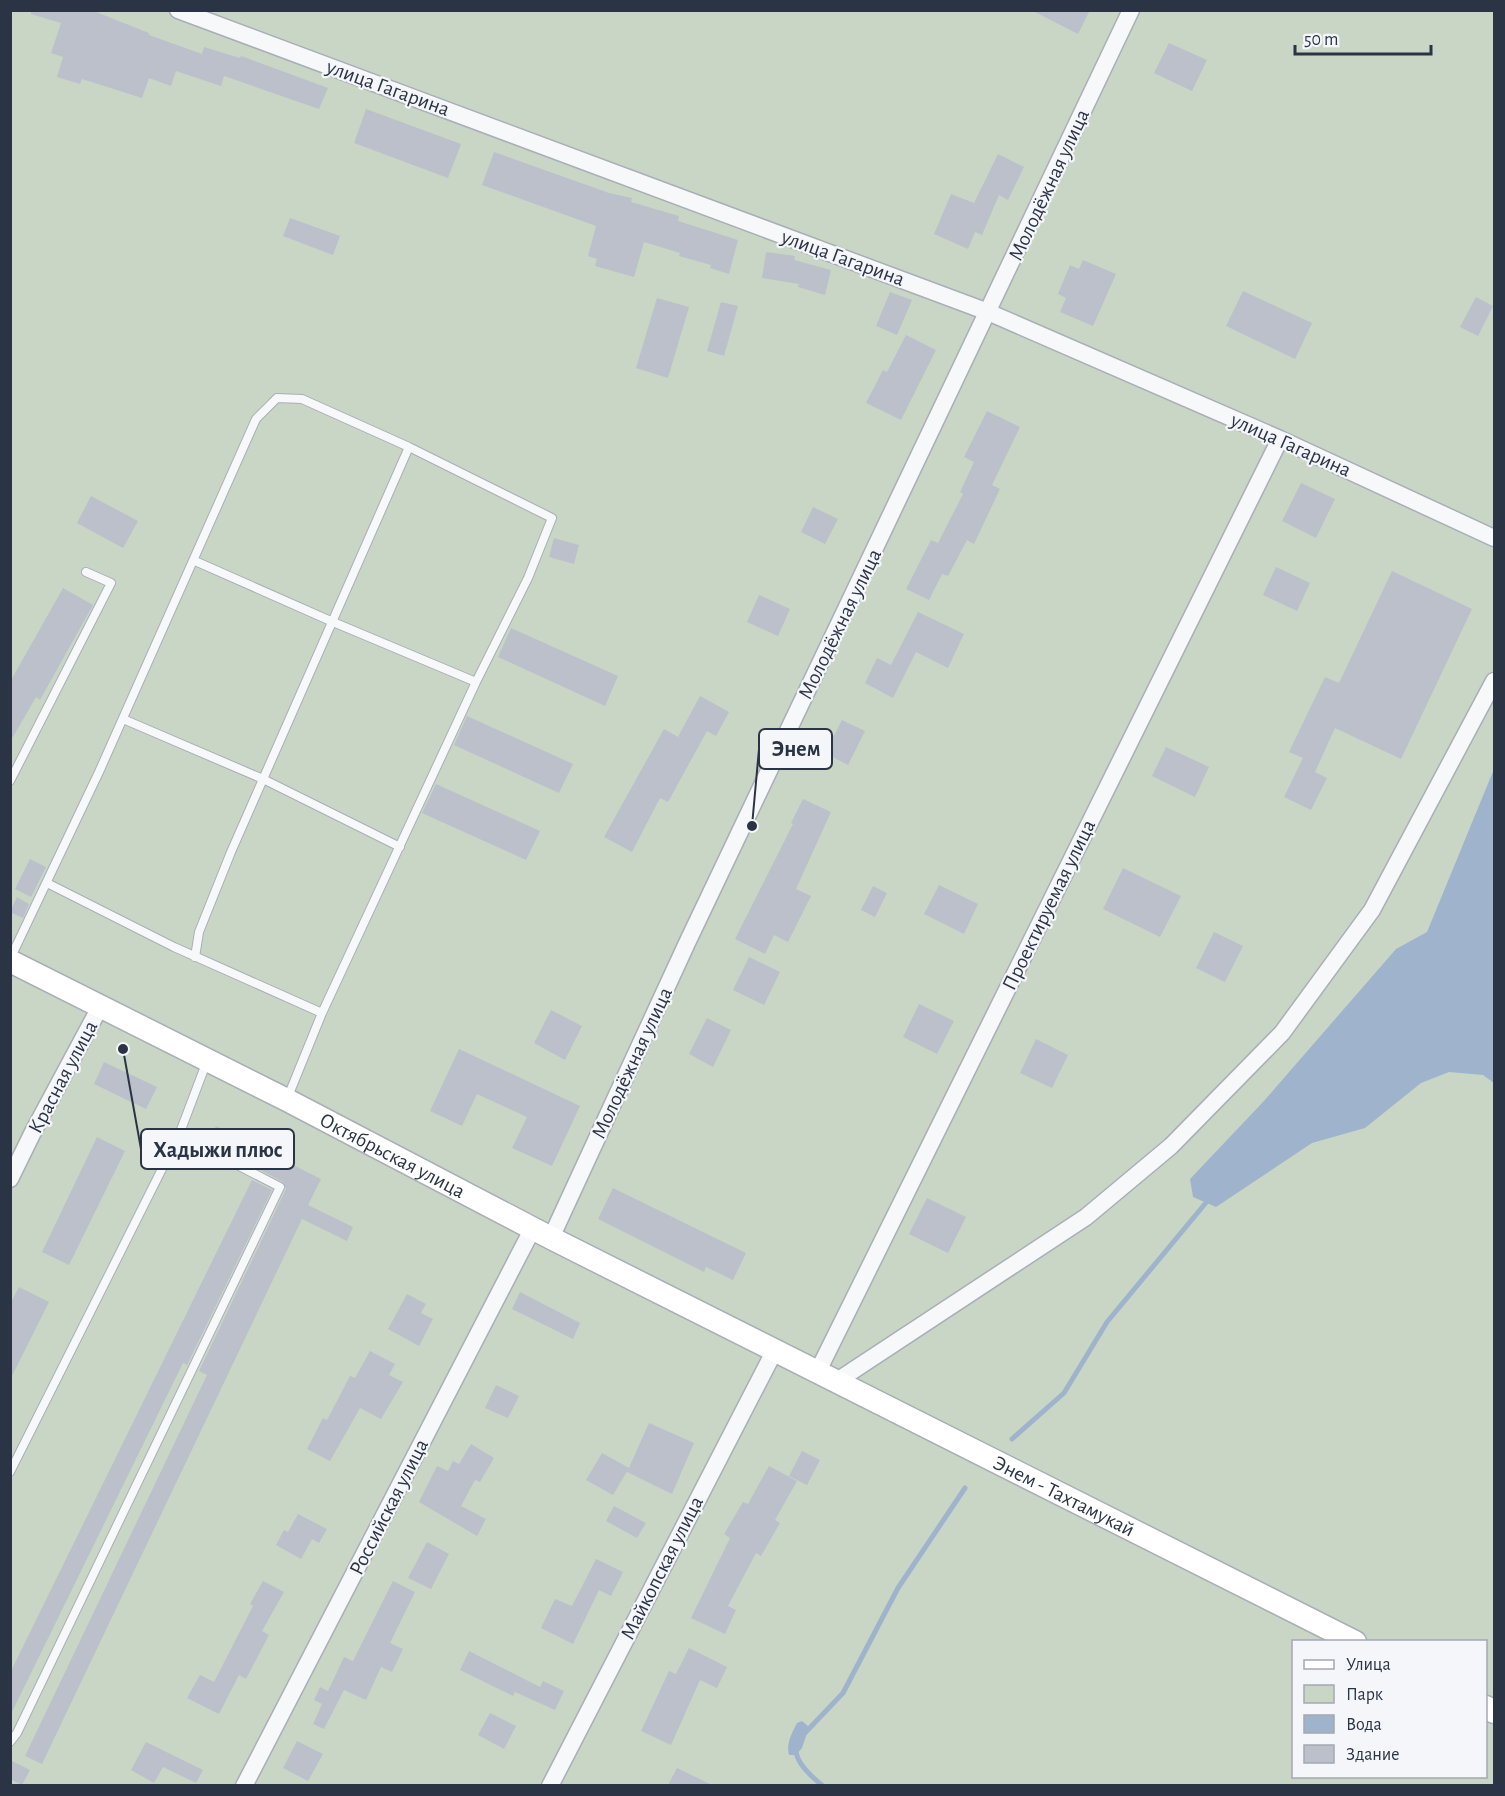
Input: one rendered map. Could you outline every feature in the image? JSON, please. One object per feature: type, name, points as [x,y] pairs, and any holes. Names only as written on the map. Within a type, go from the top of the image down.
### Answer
[{"type":"main road","name":"Октябрьская улица","points":[[10,960],[775,1350]]},
{"type":"main road","name":"Энем - Тахтамукай","points":[[775,1350],[1353,1640]]},
{"type":"street","name":"улица Гагарина","points":[[178,10],[988,312],[1281,439],[1494,538]]},
{"type":"street","name":"Молодёжная улица","points":[[542,1233],[687,943],[1131,10]]},
{"type":"street","name":"Проектируемая улица","points":[[828,1376],[1281,439]]},
{"type":"street","points":[[828,1376],[1086,1217],[1171,1146],[1282,1033],[1372,910],[1494,681]]},
{"type":"street","name":"Красная улица","points":[[10,1179],[100,1007]]},
{"type":"street","name":"Российская улица","points":[[244,1785],[542,1233]]},
{"type":"street","name":"Майкопская улица","points":[[550,1785],[775,1350]]},
{"type":"lane","points":[[10,960],[195,561],[256,419],[277,398],[302,399],[409,447],[552,518],[528,578],[476,682],[322,1013],[287,1100]]},
{"type":"lane","points":[[195,957],[199,932],[409,447]]},
{"type":"lane","points":[[195,561],[476,682]]},
{"type":"lane","points":[[10,782],[111,583],[86,572]]},
{"type":"lane","points":[[123,719],[263,780],[400,847]]},
{"type":"lane","points":[[47,883],[195,957],[322,1013]]},
{"type":"lane","points":[[10,1472],[179,1135],[207,1060]]},
{"type":"lane","points":[[10,1742],[17,1733],[280,1187],[179,1135]]},
{"type":"green space","points":[[11,11],[1494,11],[1494,1785],[11,1786]]},
{"type":"water","points":[[1494,769],[1494,1083],[1483,1075],[1449,1072],[1421,1083],[1365,1128],[1312,1143],[1216,1207],[1193,1197],[1190,1179],[1263,1102],[1396,949],[1427,932]]},
{"type":"water","points":[[802,1721],[809,1727],[802,1748],[796,1755],[789,1755],[788,1746],[791,1734],[797,1723]]},
{"type":"building","points":[[31,10],[91,10],[149,33],[149,35],[202,54],[204,47],[240,58],[241,56],[328,88],[319,109],[224,76],[221,86],[176,71],[171,86],[149,78],[142,98],[82,79],[80,84],[57,77],[63,57],[51,53],[61,23],[31,14]]},
{"type":"building","points":[[1031,10],[1090,10],[1078,34]]},
{"type":"building","points":[[1169,43],[1207,60],[1192,91],[1154,73]]},
{"type":"building","points":[[366,109],[461,144],[448,178],[354,143]]},
{"type":"building","points":[[494,152],[609,193],[632,198],[631,202],[679,216],[678,221],[738,240],[729,274],[710,268],[711,265],[679,256],[680,253],[644,242],[634,277],[595,266],[597,259],[588,256],[596,226],[482,185]]},
{"type":"building","points":[[998,154],[1024,167],[1008,200],[999,195],[982,235],[975,232],[968,249],[934,234],[951,194],[974,203]]},
{"type":"building","points":[[290,218],[340,236],[333,255],[283,236]]},
{"type":"building","points":[[766,252],[795,256],[794,260],[831,270],[825,295],[798,287],[799,284],[762,278]]},
{"type":"building","points":[[1083,260],[1116,274],[1093,326],[1060,312],[1066,298],[1058,294],[1070,265],[1079,269]]},
{"type":"building","points":[[1243,291],[1312,323],[1295,359],[1226,326]]},
{"type":"building","points":[[890,292],[912,300],[897,335],[876,326]]},
{"type":"building","points":[[1476,297],[1493,306],[1478,336],[1460,327]]},
{"type":"building","points":[[657,298],[689,307],[668,378],[636,368]]},
{"type":"building","points":[[721,302],[738,306],[724,356],[707,351]]},
{"type":"building","points":[[906,335],[936,350],[901,420],[866,403],[883,370],[887,372]]},
{"type":"building","points":[[987,411],[1020,427],[992,485],[1000,489],[974,544],[967,540],[948,576],[942,574],[929,600],[906,589],[931,540],[938,543],[963,494],[960,492],[974,462],[964,457]]},
{"type":"building","points":[[1301,483],[1335,499],[1316,538],[1282,521]]},
{"type":"building","points":[[91,496],[138,521],[123,548],[77,523]]},
{"type":"building","points":[[813,507],[838,519],[825,544],[801,532]]},
{"type":"building","points":[[554,538],[579,545],[574,564],[549,557]]},
{"type":"building","points":[[1276,567],[1310,583],[1297,611],[1263,595]]},
{"type":"building","points":[[1392,571],[1472,609],[1401,759],[1335,728],[1315,772],[1327,778],[1311,810],[1284,797],[1303,758],[1289,752],[1325,677],[1339,683]]},
{"type":"building","points":[[63,588],[93,605],[40,700],[36,697],[10,742],[10,682]]},
{"type":"building","points":[[759,595],[790,609],[778,636],[747,622]]},
{"type":"building","points":[[918,612],[964,634],[948,668],[916,652],[893,698],[865,683],[877,658],[891,665]]},
{"type":"building","points":[[511,628],[618,676],[605,706],[498,657]]},
{"type":"building","points":[[700,696],[729,712],[716,736],[707,731],[668,802],[660,798],[632,852],[604,837],[664,729],[678,737]]},
{"type":"building","points":[[467,716],[573,764],[559,793],[454,745]]},
{"type":"building","points":[[842,720],[865,731],[848,765],[825,753]]},
{"type":"building","points":[[1166,747],[1209,767],[1195,797],[1152,776]]},
{"type":"building","points":[[436,784],[540,831],[526,860],[422,813]]},
{"type":"building","points":[[803,799],[831,812],[796,889],[811,896],[788,942],[774,935],[765,954],[735,939],[793,824],[791,823]]},
{"type":"building","points":[[30,859],[46,867],[31,897],[15,889]]},
{"type":"building","points":[[1123,868],[1181,896],[1160,937],[1103,909]]},
{"type":"building","points":[[939,885],[978,904],[964,934],[924,914]]},
{"type":"building","points":[[873,886],[887,893],[875,917],[861,910]]},
{"type":"building","points":[[17,897],[29,904],[23,918],[10,912]]},
{"type":"building","points":[[1214,932],[1243,946],[1225,982],[1196,968]]},
{"type":"building","points":[[749,957],[780,972],[764,1005],[733,990]]},
{"type":"building","points":[[919,1004],[954,1021],[937,1054],[903,1037]]},
{"type":"building","points":[[551,1010],[582,1026],[565,1060],[534,1043]]},
{"type":"building","points":[[707,1018],[731,1030],[713,1067],[689,1054]]},
{"type":"building","points":[[1036,1039],[1068,1055],[1052,1088],[1020,1073]]},
{"type":"building","points":[[459,1049],[580,1106],[552,1166],[512,1148],[527,1117],[477,1094],[462,1126],[430,1111]]},
{"type":"building","points":[[104,1062],[157,1087],[146,1109],[94,1084]]},
{"type":"building","points":[[216,1126],[282,1157],[281,1159],[321,1179],[308,1205],[353,1227],[347,1241],[302,1219],[42,1764],[25,1756],[207,1375],[199,1371],[286,1189],[283,1182],[257,1168],[259,1165],[209,1141]]},
{"type":"building","points":[[97,1137],[125,1151],[69,1265],[42,1252]]},
{"type":"building","points":[[252,1180],[272,1190],[187,1365],[183,1363],[10,1716],[10,1673]]},
{"type":"building","points":[[613,1188],[746,1253],[733,1280],[706,1267],[704,1272],[598,1219]]},
{"type":"building","points":[[927,1198],[966,1217],[948,1253],[909,1234]]},
{"type":"building","points":[[19,1287],[49,1302],[10,1380],[10,1304]]},
{"type":"building","points":[[520,1292],[580,1323],[573,1339],[512,1309]]},
{"type":"building","points":[[407,1294],[426,1304],[421,1313],[433,1319],[419,1346],[388,1329]]},
{"type":"building","points":[[370,1351],[395,1364],[389,1375],[403,1382],[381,1419],[360,1408],[330,1461],[307,1449],[323,1418],[327,1420],[350,1376],[355,1378]]},
{"type":"building","points":[[496,1385],[519,1396],[508,1418],[485,1408]]},
{"type":"building","points":[[649,1423],[694,1443],[672,1494],[627,1472]]},
{"type":"building","points":[[471,1444],[494,1458],[480,1482],[475,1480],[461,1506],[486,1519],[477,1536],[419,1502],[437,1466],[448,1471],[453,1461],[459,1464]]},
{"type":"building","points":[[802,1451],[820,1460],[807,1485],[789,1476]]},
{"type":"building","points":[[602,1453],[629,1468],[613,1495],[586,1480]]},
{"type":"building","points":[[769,1466],[797,1481],[775,1520],[780,1523],[761,1556],[756,1553],[728,1606],[736,1610],[725,1634],[691,1618],[730,1538],[724,1534],[743,1502],[748,1504]]},
{"type":"building","points":[[614,1506],[646,1523],[637,1538],[606,1521]]},
{"type":"building","points":[[298,1514],[327,1529],[319,1543],[312,1539],[301,1559],[276,1545],[284,1530],[288,1532]]},
{"type":"building","points":[[427,1542],[449,1554],[431,1589],[408,1578]]},
{"type":"building","points":[[596,1559],[623,1572],[611,1596],[599,1590],[573,1644],[541,1628],[555,1599],[572,1606]]},
{"type":"building","points":[[263,1581],[284,1592],[262,1631],[269,1635],[246,1679],[239,1675],[219,1714],[187,1698],[200,1675],[214,1682],[253,1606],[250,1604]]},
{"type":"building","points":[[393,1581],[415,1592],[390,1643],[403,1649],[392,1672],[381,1667],[366,1700],[344,1690],[324,1729],[313,1724],[322,1704],[314,1700],[320,1687],[328,1691],[344,1657],[353,1661]]},
{"type":"building","points":[[689,1648],[727,1667],[717,1688],[700,1680],[671,1745],[641,1731],[669,1671],[676,1674]]},
{"type":"building","points":[[469,1651],[540,1687],[543,1681],[564,1691],[555,1710],[515,1692],[513,1696],[460,1670]]},
{"type":"building","points":[[490,1713],[516,1726],[504,1749],[478,1735]]},
{"type":"building","points":[[297,1741],[323,1754],[308,1781],[283,1768]]},
{"type":"building","points":[[146,1742],[203,1770],[196,1783],[163,1767],[154,1783],[131,1770]]},
{"type":"building","points":[[10,1760],[30,1770],[22,1785],[10,1779]]},
{"type":"building","points":[[677,1768],[712,1785],[668,1785]]},
{"type":"waterway","points":[[1012,1439],[1064,1393],[1107,1322],[1209,1199]]},
{"type":"waterway","points":[[803,1735],[843,1693],[898,1588],[965,1488]]},
{"type":"waterway","points":[[796,1750],[802,1765],[823,1786]]},
{"type":"place","name":"Энем","points":[[752,826]]},
{"type":"place","name":"Хадыжи плюс","points":[[123,1049]]}]
